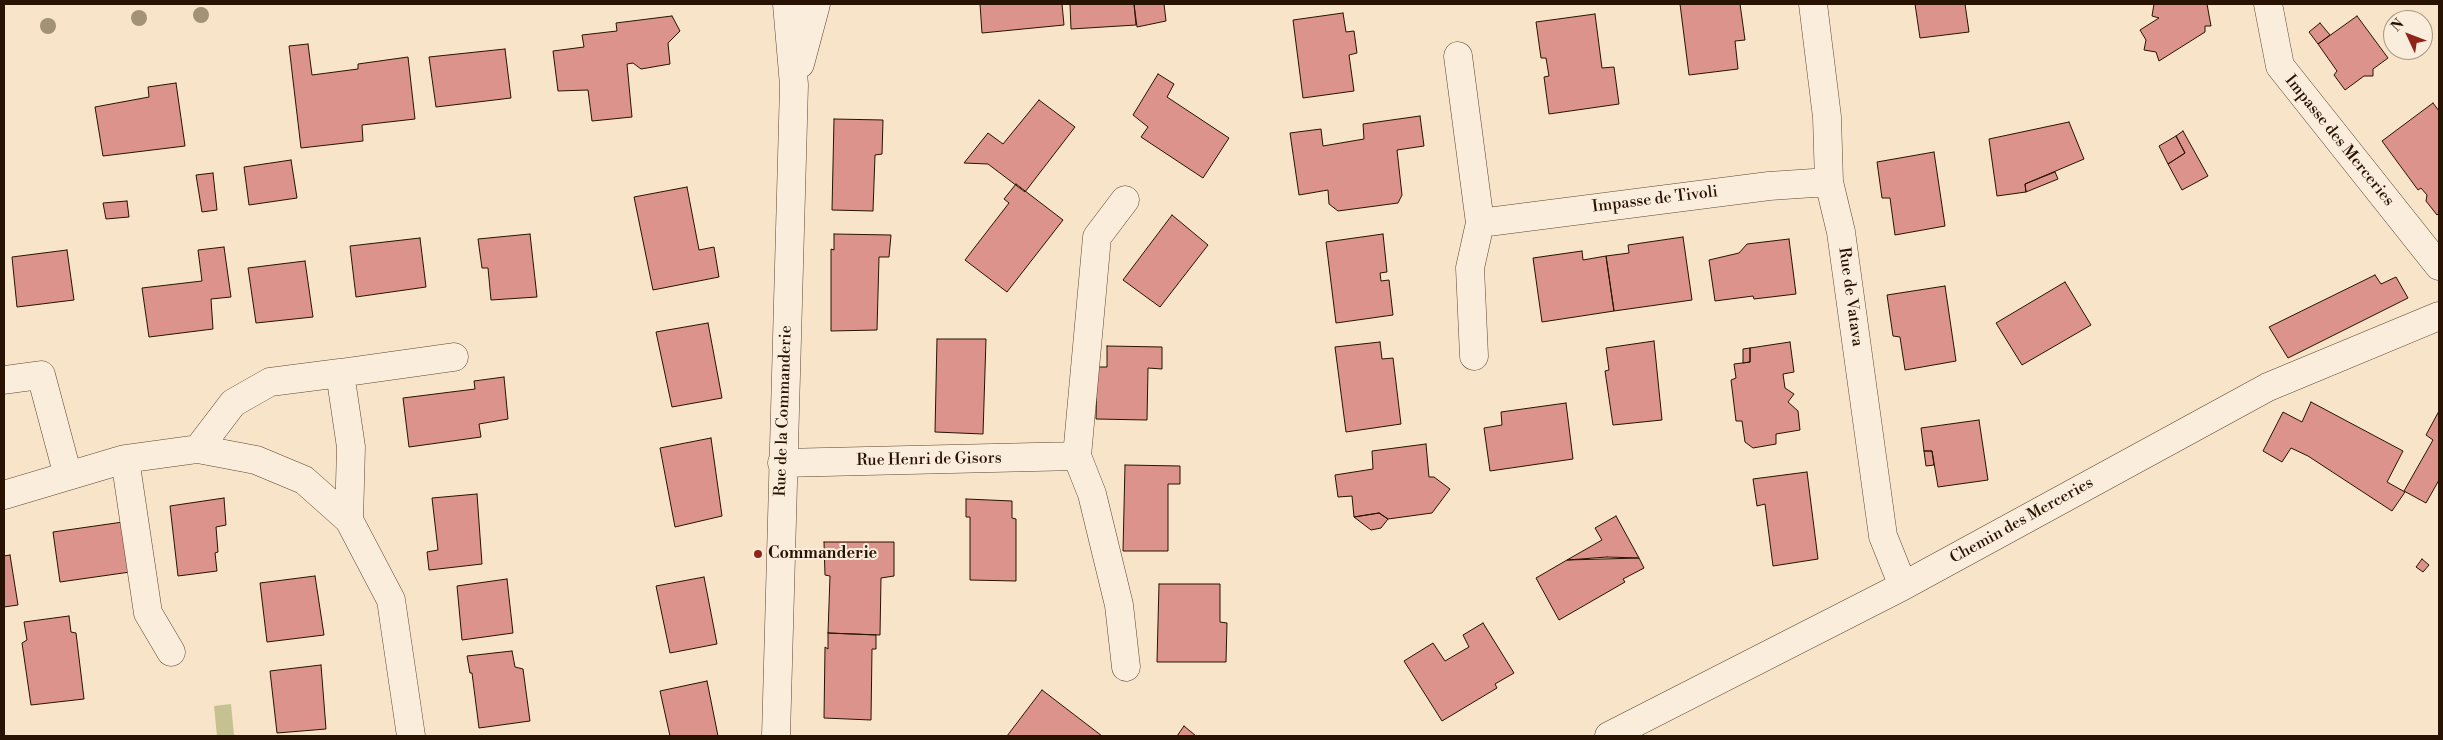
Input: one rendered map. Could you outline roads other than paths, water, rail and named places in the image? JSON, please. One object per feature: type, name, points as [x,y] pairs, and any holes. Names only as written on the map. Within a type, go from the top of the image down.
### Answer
[{"type":"street","name":"Rue de la Commanderie","points":[[776,736],[782,463],[794,85],[787,4]]},
{"type":"street","name":"Rue de la Commanderie","points":[[794,85],[816,4]]},
{"type":"street","name":"Rue de Vatava","points":[[1813,4],[1826,117],[1829,182],[1841,232],[1883,536],[1903,586]]},
{"type":"street","name":"Impasse des Merceries","points":[[2268,4],[2280,66],[2439,266]]},
{"type":"street","points":[[1458,56],[1480,223],[1470,268],[1474,356]]},
{"type":"street","name":"Impasse de Tivoli","points":[[1480,223],[1769,186],[1829,182]]},
{"type":"street","points":[[1125,200],[1098,237],[1076,456],[1092,494],[1119,605],[1126,667]]},
{"type":"street","name":"Chemin des Merceries","points":[[1608,736],[1903,586],[2268,387],[2439,316]]},
{"type":"street","points":[[198,449],[233,402],[270,382],[454,357]]},
{"type":"street","points":[[340,373],[350,447],[349,520]]},
{"type":"street","points":[[4,380],[41,375],[68,476]]},
{"type":"street","points":[[4,495],[126,459],[198,449],[256,460],[304,480],[349,520],[392,600],[411,736]]},
{"type":"street","name":"Rue Henri de Gisors","points":[[782,463],[1076,456]]},
{"type":"street","points":[[126,459],[148,613],[171,652]]},
{"type":"place","name":"Commanderie","points":[[758,554]]}]
